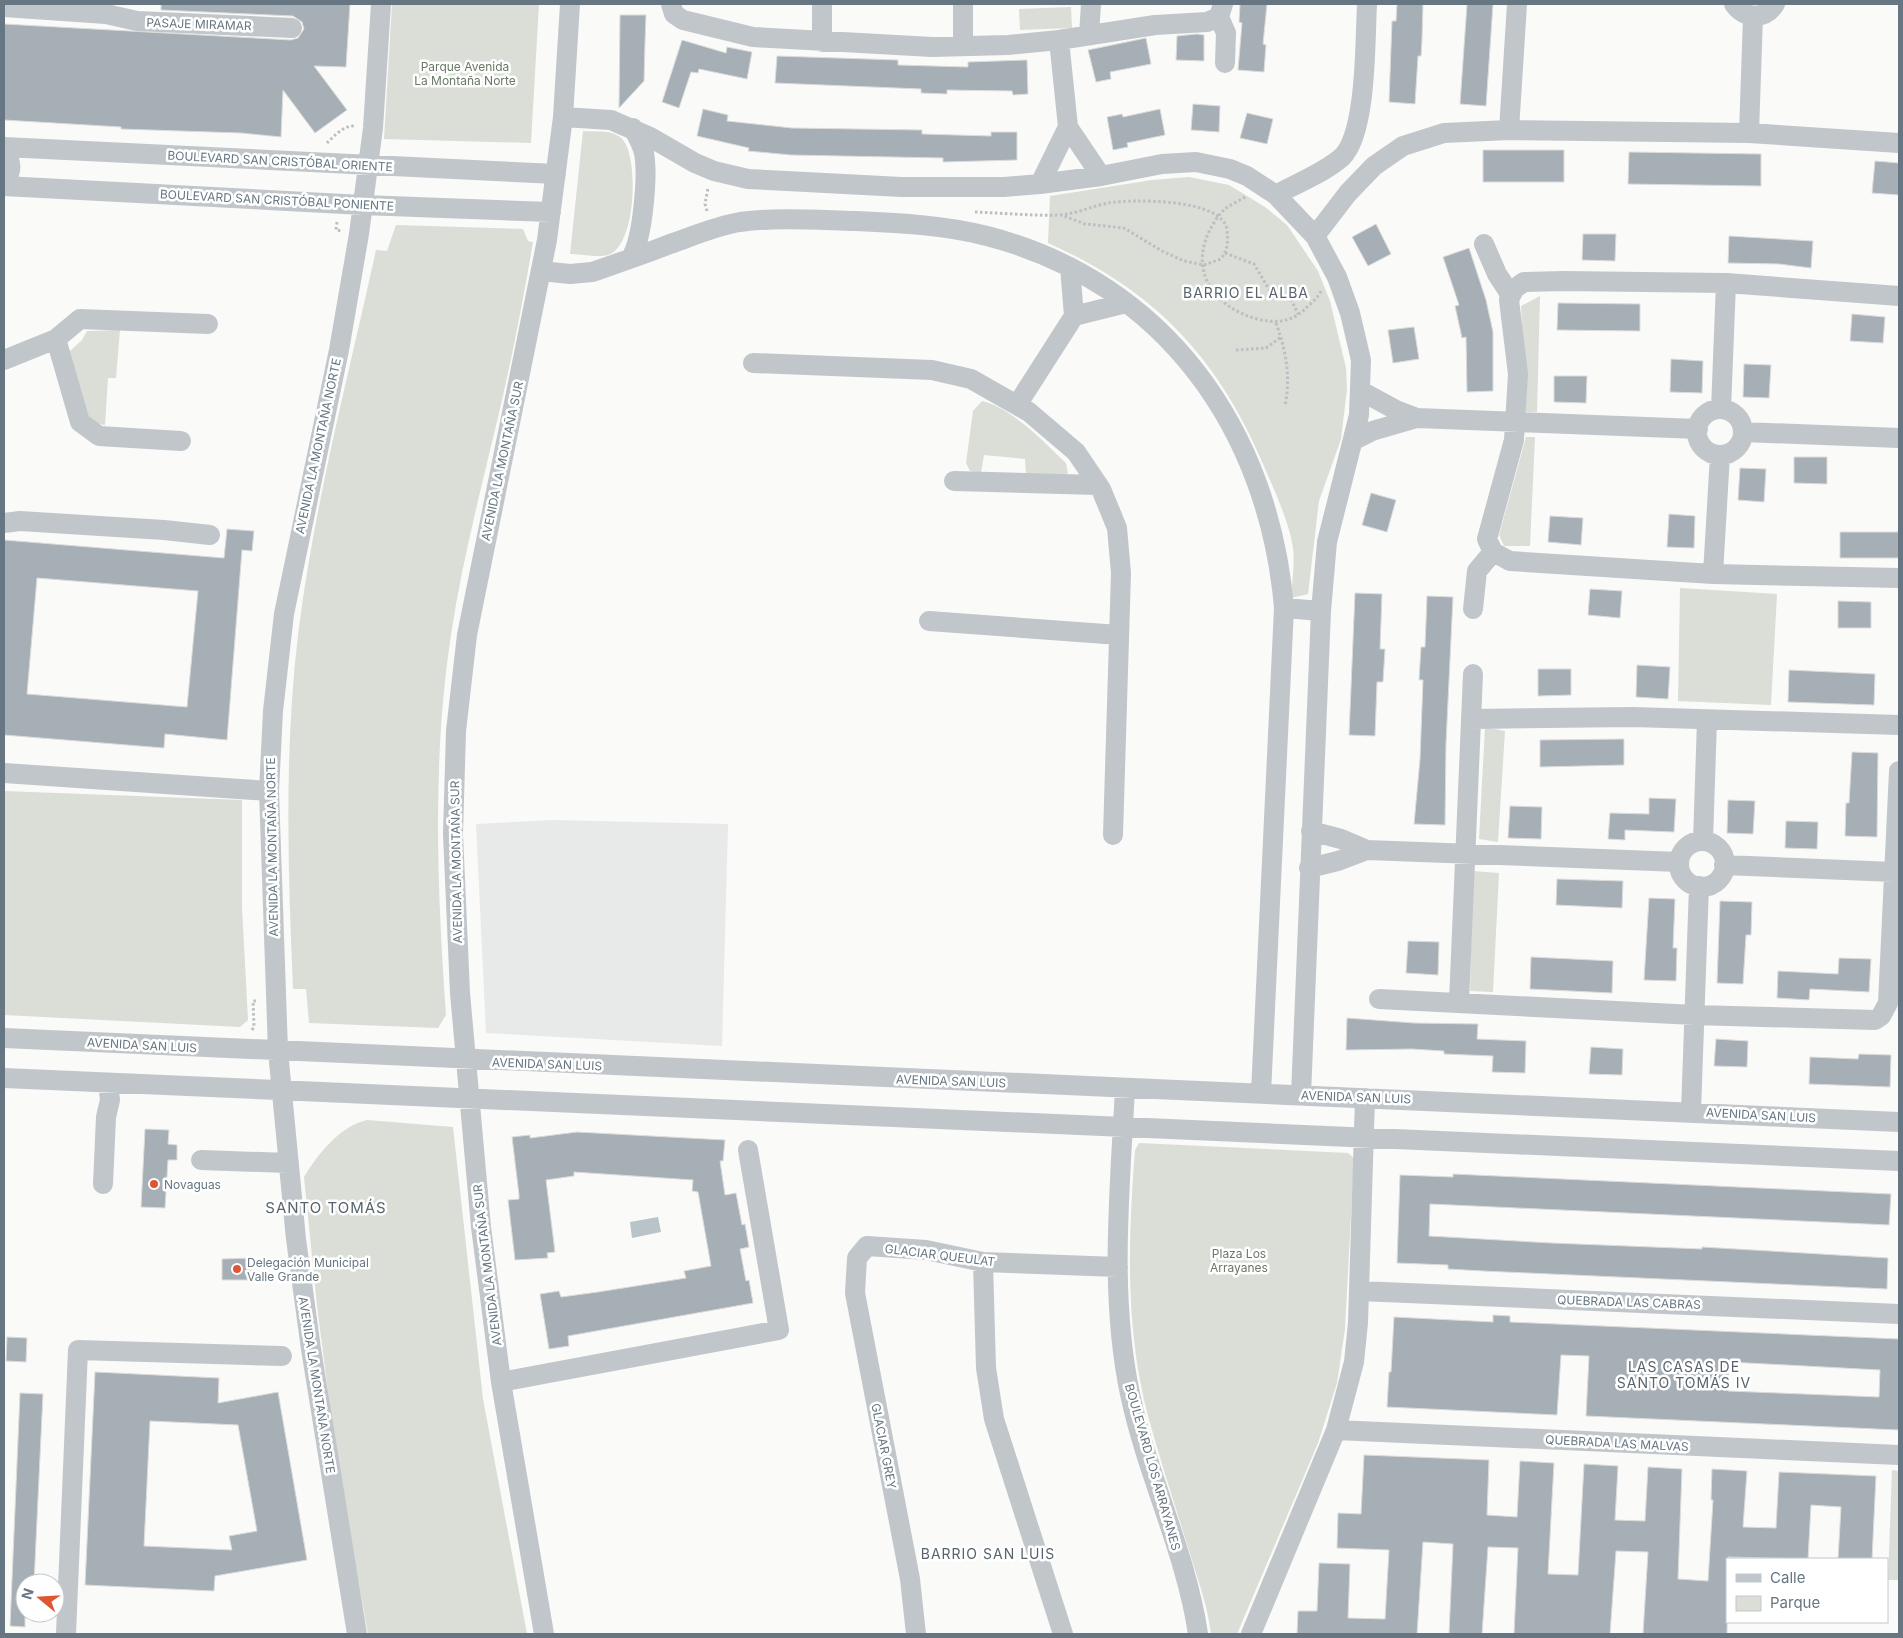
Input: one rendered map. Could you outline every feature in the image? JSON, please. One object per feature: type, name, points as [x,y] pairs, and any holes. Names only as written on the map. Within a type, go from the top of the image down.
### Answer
[{"type":"street","name":"AVENIDA LA MONTAÑA NORTE","points":[[356,1634],[303,1294],[288,1163],[278,1051],[268,791],[273,711],[284,614],[339,350],[363,205],[373,128],[381,4]]},
{"type":"street","name":"AVENIDA LA MONTAÑA SUR","points":[[544,1634],[501,1382],[481,1228],[465,1060],[453,834],[455,748],[460,683],[478,575],[541,271],[551,212],[563,116],[570,4]]},
{"type":"street","points":[[671,4],[672,10],[678,18],[723,31],[753,37],[822,42],[962,46],[1059,40],[1162,24],[1207,22],[1221,10],[1226,33],[1225,63]]},
{"type":"street","points":[[822,4],[822,42]]},
{"type":"street","points":[[962,46],[963,4]]},
{"type":"street","points":[[1089,35],[1091,4]]},
{"type":"street","points":[[1269,191],[1329,166],[1350,147],[1359,113],[1367,4]]},
{"type":"street","points":[[1509,130],[1517,4]]},
{"type":"street","points":[[1734,4],[1742,13],[1754,16],[1765,14],[1774,4]]},
{"type":"street","name":"PASAJE MIRAMAR","points":[[4,7],[107,9],[137,21],[292,28]]},
{"type":"street","points":[[1749,133],[1754,16]]},
{"type":"street","points":[[1059,40],[1068,127],[1101,176]]},
{"type":"street","points":[[563,116],[611,120],[634,128],[695,163],[714,171],[748,179],[902,186],[1040,184],[1101,176],[1162,164],[1196,162],[1230,169],[1269,191],[1314,236],[1337,277],[1356,336],[1360,360],[1361,392],[1354,440],[1327,542],[1321,611],[1301,1095]]},
{"type":"street","points":[[1040,184],[1068,127]]},
{"type":"street","points":[[630,259],[635,252],[639,233],[646,181],[644,152],[634,128]]},
{"type":"street","points":[[1314,236],[1360,180],[1374,166],[1403,146],[1444,133],[1509,130],[1749,133],[1899,143]]},
{"type":"street","name":"BOULEVARD SAN CRISTÓBAL ORIENTE","points":[[4,148],[556,174]]},
{"type":"street","points":[[4,148],[11,161],[11,174],[4,185]]},
{"type":"street","name":"BOULEVARD SAN CRISTÓBAL PONIENTE","points":[[4,185],[363,205],[551,212]]},
{"type":"street","points":[[541,271],[580,274],[630,259],[718,227],[758,220],[779,219],[906,224],[958,230],[1009,242],[1070,267],[1126,303],[1170,340],[1190,362],[1231,422],[1246,453],[1268,515],[1280,569],[1284,608],[1261,1093]]},
{"type":"street","points":[[1484,244],[1497,274],[1510,294],[1518,374],[1516,421],[1512,450],[1488,531],[1488,546],[1493,552],[1510,561],[1714,574],[1899,578]]},
{"type":"street","points":[[1017,405],[1074,316],[1070,267]]},
{"type":"street","points":[[1510,294],[1518,284],[1530,281],[1726,283],[1899,296]]},
{"type":"street","points":[[1722,409],[1726,283]]},
{"type":"street","points":[[1074,316],[1126,303]]},
{"type":"street","points":[[4,360],[56,339],[80,319],[208,324]]},
{"type":"street","points":[[56,339],[80,422],[89,430],[99,436],[181,441]]},
{"type":"street","points":[[753,363],[932,370],[971,379],[1029,412],[1076,452],[1098,485],[1117,528],[1121,573],[1113,835]]},
{"type":"street","points":[[1361,392],[1396,410],[1417,418]]},
{"type":"street","points":[[1722,409],[1737,416],[1743,432],[1736,448],[1720,454],[1714,454],[1703,447],[1698,429],[1700,422],[1708,412],[1722,409]]},
{"type":"street","points":[[1354,440],[1372,431],[1417,418],[1698,429]]},
{"type":"street","points":[[1743,432],[1899,438]]},
{"type":"street","points":[[1714,574],[1720,454]]},
{"type":"street","points":[[954,481],[1098,485]]},
{"type":"street","points":[[4,523],[20,521],[164,530],[210,535]]},
{"type":"street","points":[[1473,609],[1477,571],[1493,552]]},
{"type":"street","points":[[1284,608],[1321,611]]},
{"type":"street","points":[[928,621],[1119,634]]},
{"type":"street","points":[[1459,1002],[1473,674]]},
{"type":"street","points":[[1471,719],[1634,718],[1899,725]]},
{"type":"street","points":[[1703,841],[1707,720]]},
{"type":"street","points":[[1379,999],[1694,1015],[1867,1020],[1881,1016],[1888,1003],[1899,771]]},
{"type":"street","points":[[4,773],[268,791]]},
{"type":"street","points":[[1311,831],[1341,839],[1367,850],[1679,862]]},
{"type":"street","points":[[1703,841],[1719,848],[1724,865],[1716,881],[1711,885],[1699,886],[1684,878],[1679,862],[1686,846],[1703,841]]},
{"type":"street","points":[[1310,868],[1338,861],[1367,850]]},
{"type":"street","points":[[1724,865],[1894,872]]},
{"type":"street","points":[[1691,1112],[1699,886]]},
{"type":"street","name":"AVENIDA SAN LUIS","points":[[4,1038],[465,1060],[1899,1122]]},
{"type":"street","points":[[4,1078],[1899,1161]]},
{"type":"street","points":[[103,1184],[106,1117],[110,1100],[108,1083]]},
{"type":"street","name":"BOULEVARD LOS ARRAYANES","points":[[1124,1088],[1118,1267],[1120,1331],[1130,1394],[1158,1493],[1191,1596],[1198,1634]]},
{"type":"street","points":[[1251,1634],[1336,1430],[1354,1362],[1359,1291],[1365,1098]]},
{"type":"street","points":[[501,1382],[779,1330],[748,1150]]},
{"type":"street","points":[[201,1160],[288,1163]]},
{"type":"street","name":"GLACIAR QUEULAT","points":[[857,1258],[867,1246],[932,1251],[983,1262],[1118,1267]]},
{"type":"street","name":"GLACIAR GREY","points":[[857,1258],[855,1293],[910,1579],[916,1634]]},
{"type":"street","points":[[983,1262],[986,1368],[994,1419],[1063,1634]]},
{"type":"street","name":"QUEBRADA LAS CABRAS","points":[[1359,1291],[1899,1314]]},
{"type":"street","points":[[66,1634],[78,1350],[282,1356]]},
{"type":"street","name":"QUEBRADA LAS MALVAS","points":[[1336,1430],[1899,1455]]},
{"type":"path","points":[[336,134],[350,125]]},
{"type":"path","points":[[707,213],[705,204],[709,186]]},
{"type":"path","points":[[1269,191],[1225,209],[1203,245],[1204,265],[1209,285],[1223,304],[1244,315],[1276,323],[1288,320],[1298,314],[1319,296],[1322,289],[1337,277]]},
{"type":"path","points":[[974,212],[1061,215],[1110,203],[1189,205],[1206,208],[1219,216],[1226,226],[1228,245],[1221,259],[1204,265],[1184,261],[1162,251],[1124,228],[1085,224],[1061,215]]},
{"type":"path","points":[[1225,253],[1254,264],[1270,291],[1291,299],[1298,314]]},
{"type":"path","points":[[1276,323],[1281,337],[1288,373],[1285,406]]},
{"type":"path","points":[[1236,350],[1266,348],[1281,337]]},
{"type":"path","points":[[248,1034],[254,1027],[253,1001]]},
{"type":"shaded area","points":[[552,820],[728,824],[722,1046],[486,1033],[476,824]]},
{"type":"shaded area","points":[[658,1217],[661,1232],[632,1238],[630,1222]]},
{"type":"green space","name":"Parque Avenida La Montaña Norte","points":[[392,4],[539,4],[531,143],[384,139]]},
{"type":"green space","points":[[1071,7],[1072,28],[1020,30],[1019,9]]},
{"type":"green space","points":[[583,131],[604,132],[619,136],[628,150],[631,165],[633,183],[629,220],[617,249],[604,256],[570,254]]},
{"type":"green space","points":[[1189,177],[1229,185],[1265,207],[1287,225],[1318,271],[1330,301],[1346,368],[1347,389],[1341,439],[1319,501],[1308,594],[1291,598],[1294,554],[1286,519],[1249,433],[1229,397],[1206,364],[1181,334],[1154,308],[1122,284],[1087,262],[1048,243],[1050,196],[1152,180]]},
{"type":"green space","points":[[396,225],[523,229],[528,241],[533,242],[511,361],[462,576],[451,635],[445,682],[441,729],[438,824],[440,920],[446,1015],[438,1028],[309,1023],[306,989],[293,989],[288,812],[291,724],[298,635],[322,490],[376,250],[387,251]]},
{"type":"green space","points":[[1540,296],[1537,412],[1526,412],[1521,306]]},
{"type":"green space","points":[[120,330],[116,378],[108,378],[105,425],[91,423],[82,413],[70,351],[82,340],[87,331]]},
{"type":"green space","points":[[982,401],[1005,411],[1038,436],[1066,463],[1068,473],[1063,477],[1026,474],[1025,459],[984,455],[981,473],[970,471],[966,463],[973,411]]},
{"type":"green space","points":[[1526,437],[1535,437],[1530,546],[1504,546],[1499,535]]},
{"type":"green space","points":[[1680,588],[1777,594],[1771,705],[1678,701]]},
{"type":"green space","points":[[1485,727],[1505,731],[1498,842],[1479,839]]},
{"type":"green space","points":[[4,791],[242,800],[242,907],[248,1020],[240,1027],[4,1015]]},
{"type":"green space","points":[[1473,871],[1499,873],[1493,992],[1470,991]]},
{"type":"green space","points":[[367,1120],[453,1127],[483,1399],[527,1634],[368,1634],[337,1461],[317,1306],[304,1177],[331,1142],[348,1128]]},
{"type":"green space","name":"Plaza Los Arrayanes","points":[[1139,1143],[1348,1153],[1354,1158],[1345,1329],[1337,1383],[1318,1443],[1237,1634],[1211,1634],[1208,1614],[1153,1434],[1141,1383],[1135,1350],[1130,1284],[1135,1150]]},
{"type":"green space","points":[[1892,1470],[1899,1471],[1899,1580],[1888,1580]]},
{"type":"building","points":[[161,4],[350,4],[346,67],[314,66],[347,110],[315,133],[283,90],[281,137],[241,133],[121,129],[121,127],[4,120],[4,24],[291,40],[298,38],[304,29],[302,22],[293,16],[161,10]]},
{"type":"building","points":[[1240,4],[1267,4],[1263,44],[1266,45],[1264,72],[1238,70],[1242,23],[1239,22]]},
{"type":"building","points":[[1397,4],[1423,4],[1421,56],[1418,56],[1415,104],[1389,102],[1392,21],[1396,21]]},
{"type":"building","points":[[1467,4],[1493,4],[1486,106],[1460,104]]},
{"type":"building","points":[[620,15],[646,15],[644,81],[619,108]]},
{"type":"building","points":[[1204,35],[1204,61],[1176,60],[1177,36]]},
{"type":"building","points":[[1146,38],[1151,64],[1110,72],[1111,79],[1096,82],[1088,50]]},
{"type":"building","points":[[682,40],[726,53],[727,47],[752,52],[747,79],[699,69],[698,73],[691,72],[679,108],[662,102]]},
{"type":"building","points":[[777,56],[898,60],[898,65],[968,67],[968,62],[1027,60],[1028,94],[1013,95],[1012,91],[947,90],[947,94],[921,93],[921,89],[775,83]]},
{"type":"building","points":[[1193,104],[1220,106],[1219,132],[1191,130]]},
{"type":"building","points":[[703,109],[728,115],[727,121],[792,128],[922,130],[922,134],[991,136],[991,132],[1017,132],[1017,160],[943,162],[943,158],[791,155],[748,151],[749,148],[697,136]]},
{"type":"building","points":[[1160,109],[1165,135],[1127,143],[1128,147],[1113,150],[1107,117],[1122,114],[1123,117]]},
{"type":"building","points":[[1247,113],[1273,119],[1267,144],[1240,138]]},
{"type":"building","points":[[1483,150],[1564,150],[1564,182],[1483,182]]},
{"type":"building","points":[[1629,152],[1761,154],[1761,186],[1628,184]]},
{"type":"building","points":[[1875,161],[1899,163],[1899,195],[1872,193]]},
{"type":"building","points":[[1376,224],[1391,254],[1368,266],[1352,237]]},
{"type":"building","points":[[1583,234],[1616,234],[1615,261],[1582,260]]},
{"type":"building","points":[[1729,236],[1813,241],[1811,268],[1779,264],[1728,263]]},
{"type":"building","points":[[1469,248],[1486,300],[1493,332],[1493,391],[1467,392],[1466,337],[1462,338],[1455,306],[1459,305],[1443,257]]},
{"type":"building","points":[[1558,303],[1640,304],[1640,331],[1557,330]]},
{"type":"building","points":[[1852,314],[1885,317],[1883,343],[1850,341]]},
{"type":"building","points":[[1414,327],[1419,359],[1393,363],[1388,330]]},
{"type":"building","points":[[1671,359],[1703,361],[1702,393],[1670,392]]},
{"type":"building","points":[[1744,364],[1771,365],[1769,398],[1743,397]]},
{"type":"building","points":[[1554,376],[1587,376],[1586,403],[1554,402]]},
{"type":"building","points":[[1794,457],[1827,457],[1827,484],[1794,483]]},
{"type":"building","points":[[1740,468],[1766,469],[1764,502],[1738,500]]},
{"type":"building","points":[[1371,493],[1396,500],[1387,532],[1362,525]]},
{"type":"building","points":[[1669,514],[1695,516],[1694,548],[1667,547]]},
{"type":"building","points":[[1550,516],[1583,518],[1581,545],[1548,542]]},
{"type":"building","points":[[227,529],[254,531],[252,551],[242,550],[227,740],[165,734],[164,748],[4,735],[4,540],[224,558]],"holes":[[[37,578],[198,591],[187,707],[27,694]]]},
{"type":"building","points":[[1840,532],[1899,532],[1899,558],[1840,558]]},
{"type":"building","points":[[1590,589],[1622,591],[1620,618],[1588,615]]},
{"type":"building","points":[[1355,593],[1382,594],[1380,649],[1385,649],[1383,682],[1377,682],[1375,736],[1349,735]]},
{"type":"building","points":[[1427,596],[1453,597],[1446,743],[1445,825],[1414,824],[1420,759],[1423,680],[1419,680],[1421,647],[1425,647]]},
{"type":"building","points":[[1838,601],[1871,602],[1871,628],[1838,628]]},
{"type":"building","points":[[1637,665],[1670,667],[1668,699],[1636,697]]},
{"type":"building","points":[[1538,669],[1571,669],[1571,695],[1538,696]]},
{"type":"building","points":[[1789,670],[1875,674],[1874,705],[1788,702]]},
{"type":"building","points":[[1624,739],[1624,765],[1540,767],[1540,740]]},
{"type":"building","points":[[1852,752],[1878,753],[1877,837],[1845,836],[1846,803],[1849,803]]},
{"type":"building","points":[[1649,798],[1676,799],[1674,832],[1625,830],[1625,840],[1608,839],[1610,813],[1649,814]]},
{"type":"building","points":[[1728,800],[1755,801],[1753,834],[1727,833]]},
{"type":"building","points":[[1510,806],[1542,807],[1541,839],[1508,838]]},
{"type":"building","points":[[1786,821],[1818,822],[1817,849],[1785,848]]},
{"type":"building","points":[[1557,879],[1623,881],[1622,908],[1556,905]]},
{"type":"building","points":[[1649,898],[1675,899],[1673,948],[1677,948],[1676,981],[1644,980]]},
{"type":"building","points":[[1720,901],[1752,902],[1751,935],[1746,935],[1743,984],[1717,983]]},
{"type":"building","points":[[1408,941],[1439,942],[1438,975],[1406,973]]},
{"type":"building","points":[[1531,957],[1613,961],[1612,993],[1530,989]]},
{"type":"building","points":[[1839,958],[1871,959],[1869,992],[1810,989],[1809,1000],[1777,998],[1778,971],[1838,974]]},
{"type":"building","points":[[1347,1018],[1414,1023],[1478,1024],[1477,1039],[1526,1041],[1525,1073],[1492,1072],[1493,1056],[1444,1054],[1444,1051],[1412,1049],[1346,1050]]},
{"type":"building","points":[[1716,1039],[1748,1041],[1747,1067],[1714,1066]]},
{"type":"building","points":[[1591,1047],[1623,1049],[1622,1075],[1589,1074]]},
{"type":"building","points":[[1859,1054],[1891,1055],[1890,1087],[1809,1084],[1810,1057],[1858,1059]]},
{"type":"building","name":"Novaguas","points":[[145,1129],[169,1130],[168,1144],[177,1145],[177,1160],[168,1160],[165,1208],[141,1207]]},
{"type":"building","points":[[577,1132],[725,1140],[723,1161],[720,1161],[725,1195],[736,1193],[742,1225],[745,1224],[749,1247],[740,1249],[746,1281],[749,1280],[753,1303],[568,1336],[569,1346],[549,1349],[540,1294],[559,1291],[561,1297],[686,1278],[684,1271],[711,1266],[698,1192],[692,1191],[693,1180],[574,1172],[574,1176],[546,1180],[555,1252],[547,1253],[548,1258],[515,1260],[508,1200],[519,1199],[519,1195],[512,1137],[530,1135],[530,1138]]},
{"type":"building","points":[[1453,1174],[1891,1194],[1889,1225],[1430,1204],[1429,1236],[1552,1243],[1702,1249],[1702,1247],[1888,1258],[1887,1289],[1483,1271],[1448,1269],[1448,1265],[1397,1263],[1400,1175],[1453,1177]]},
{"type":"building","name":"Delegación Municipal Valle Grande","points":[[251,1258],[251,1280],[222,1280],[222,1259]]},
{"type":"building","points":[[1493,1315],[1510,1316],[1510,1322],[1899,1339],[1899,1430],[1586,1416],[1589,1356],[1561,1355],[1557,1415],[1387,1407],[1394,1317],[1493,1322]],"holes":[[[1729,1362],[1880,1370],[1879,1397],[1728,1391]]]},
{"type":"building","points":[[7,1337],[27,1338],[26,1362],[6,1361]]},
{"type":"building","points":[[95,1372],[219,1378],[218,1403],[278,1392],[307,1560],[215,1576],[214,1591],[85,1585]],"holes":[[[150,1421],[238,1425],[257,1531],[229,1536],[232,1550],[144,1546]]]},
{"type":"building","points":[[20,1393],[43,1394],[34,1573],[15,1573],[15,1623],[25,1623],[25,1627],[10,1626]]},
{"type":"building","points":[[1364,1455],[1489,1460],[1487,1515],[1517,1517],[1520,1461],[1554,1463],[1548,1574],[1578,1575],[1584,1464],[1618,1466],[1615,1520],[1645,1521],[1648,1467],[1682,1469],[1678,1579],[1708,1581],[1713,1500],[1711,1500],[1712,1469],[1747,1471],[1743,1527],[1776,1528],[1779,1472],[1876,1476],[1872,1558],[1838,1558],[1841,1507],[1811,1505],[1808,1558],[1726,1558],[1727,1634],[1643,1634],[1648,1552],[1616,1551],[1610,1634],[1514,1634],[1518,1548],[1488,1547],[1482,1634],[1449,1634],[1453,1544],[1423,1542],[1417,1634],[1297,1634],[1298,1611],[1317,1611],[1319,1563],[1350,1564],[1348,1618],[1385,1619],[1389,1550],[1337,1548],[1338,1513],[1361,1514]]},
{"type":"place","name":"Novaguas","points":[[154,1184]]},
{"type":"place","name":"Delegación Municipal Valle Grande","points":[[237,1269]]},
{"type":"district","name":"BARRIO EL ALBA","points":[[1246,292]]},
{"type":"district","name":"SANTO TOMÁS","points":[[326,1207]]},
{"type":"district","name":"LAS CASAS DE SANTO TOMÁS IV","points":[[1684,1374]]},
{"type":"district","name":"BARRIO SAN LUIS","points":[[988,1553]]}]
